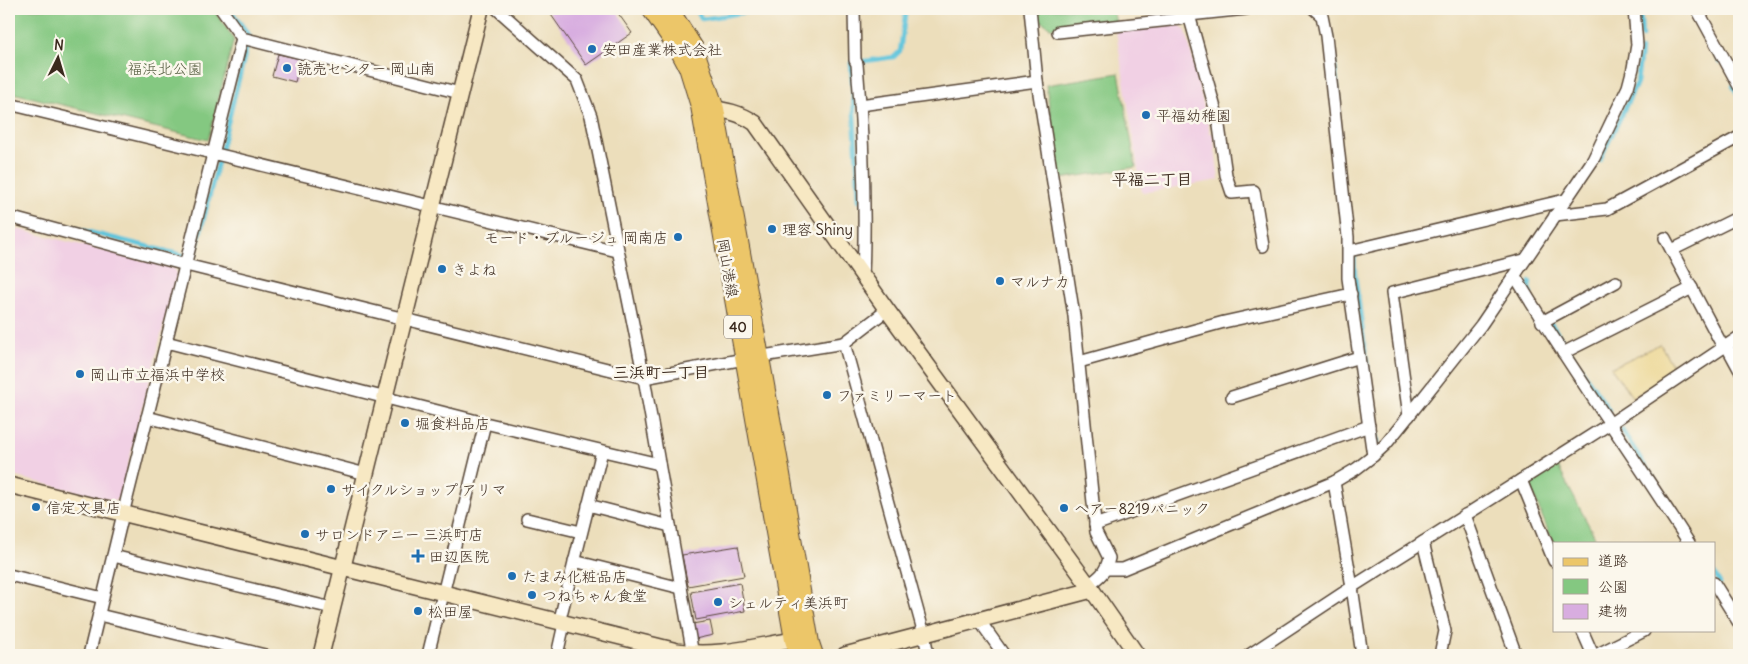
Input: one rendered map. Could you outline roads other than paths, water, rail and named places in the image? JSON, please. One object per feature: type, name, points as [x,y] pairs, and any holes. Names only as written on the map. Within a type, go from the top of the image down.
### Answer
[{"type":"main road","name":"岡山港線","points":[[651,9],[678,48],[707,108]]},
{"type":"main road","name":"岡山港線","points":[[669,9],[694,48],[707,108],[805,648]]},
{"type":"street","points":[[221,9],[246,40],[460,93]]},
{"type":"street","points":[[324,654],[332,608],[481,9]]},
{"type":"street","points":[[497,9],[577,80],[591,116],[644,378],[692,655]]},
{"type":"street","points":[[854,9],[865,225],[863,276]]},
{"type":"street","points":[[845,655],[979,620],[1090,587],[1106,569],[1110,558],[1096,532],[1074,316],[1037,81],[1030,9]]},
{"type":"street","points":[[1058,32],[1180,20],[1188,12],[1246,9]]},
{"type":"street","points":[[1314,9],[1322,16],[1326,36],[1353,250],[1348,278],[1373,456]]},
{"type":"street","points":[[1106,569],[1123,568],[1334,482],[1356,469],[1386,444],[1481,325],[1593,160],[1628,87],[1637,45],[1634,9]]},
{"type":"street","points":[[1697,9],[1739,86]]},
{"type":"street","points":[[1188,12],[1218,119],[1226,176],[1232,193],[1254,191],[1264,246]]},
{"type":"street","points":[[89,655],[187,259],[218,154],[246,40]]},
{"type":"street","points":[[860,105],[1037,81]]},
{"type":"street","points":[[9,104],[618,251]]},
{"type":"street","points":[[707,108],[736,113],[745,116],[755,123],[887,310],[1090,587],[1137,655]]},
{"type":"street","points":[[1555,215],[1607,209],[1739,138]]},
{"type":"street","points":[[1353,250],[1565,200]]},
{"type":"street","points":[[1672,250],[1739,217]]},
{"type":"street","points":[[9,218],[187,259],[404,319],[644,378],[844,343],[887,310]]},
{"type":"street","points":[[1665,238],[1724,346],[1739,369]]},
{"type":"street","points":[[1409,416],[1392,293],[1524,260]]},
{"type":"street","points":[[1515,276],[1567,351],[1685,541]]},
{"type":"street","points":[[1546,320],[1616,282]]},
{"type":"street","points":[[1567,351],[1692,288]]},
{"type":"street","points":[[1079,362],[1224,322],[1351,294]]},
{"type":"street","points":[[1249,655],[1352,587],[1611,423],[1739,337]]},
{"type":"street","points":[[166,342],[485,423],[659,464]]},
{"type":"street","points":[[844,343],[924,634],[928,655]]},
{"type":"street","points":[[1232,397],[1359,357]]},
{"type":"street","points":[[147,417],[366,474]]},
{"type":"street","points":[[428,655],[485,423]]},
{"type":"street","points":[[1096,525],[1369,426]]},
{"type":"street","points":[[557,655],[574,561],[602,451]]},
{"type":"street","points":[[1521,480],[1553,559]]},
{"type":"street","points":[[1334,482],[1362,655]]},
{"type":"street","points":[[9,485],[692,655],[805,648]]},
{"type":"street","points":[[588,505],[670,526]]},
{"type":"street","points":[[1465,515],[1516,655]]},
{"type":"street","points":[[527,519],[581,532]]},
{"type":"street","points":[[1423,542],[1445,631],[1443,655]]},
{"type":"street","points":[[113,556],[332,608]]},
{"type":"street","points":[[574,561],[681,588]]},
{"type":"street","points":[[9,575],[103,598]]},
{"type":"street","points":[[1716,586],[1739,623]]},
{"type":"street","points":[[99,615],[265,655]]},
{"type":"street","points":[[979,620],[1004,655]]},
{"type":"street","points":[[1583,632],[1593,655]]},
{"type":"street","points":[[1596,655],[1642,632]]},
{"type":"waterway","points":[[37,219],[194,258],[249,35],[230,9]]},
{"type":"waterway","points":[[696,10],[702,19],[767,9]]},
{"type":"waterway","points":[[859,200],[851,63],[894,57],[900,51],[906,9]]},
{"type":"waterway","points":[[1640,9],[1642,37]]},
{"type":"waterway","points":[[1690,9],[1720,62]]},
{"type":"waterway","points":[[1331,33],[1339,102]]},
{"type":"waterway","points":[[1600,160],[1637,83],[1641,50]]},
{"type":"waterway","points":[[1733,86],[1739,97]]},
{"type":"waterway","points":[[1354,252],[1355,275],[1378,443]]},
{"type":"waterway","points":[[1530,282],[1529,290],[1531,293]]},
{"type":"waterway","points":[[1550,322],[1609,410]]},
{"type":"waterway","points":[[1622,430],[1659,487]]},
{"type":"waterway","points":[[1716,576],[1720,583]]},
{"type":"place","name":"安田産業株式会社","points":[[592,49]]},
{"type":"place","name":"読売センター 岡山南","points":[[287,68]]},
{"type":"place","name":"平福幼稚園","points":[[1146,115]]},
{"type":"place","name":"理容 Shiny","points":[[772,229]]},
{"type":"place","name":"モード・ブルージュ 岡南店","points":[[678,237]]},
{"type":"place","name":"きよね","points":[[442,269]]},
{"type":"place","name":"マルナカ","points":[[1000,281]]},
{"type":"place","name":"岡山市立福浜中学校","points":[[80,374]]},
{"type":"place","name":"ファミリーマート","points":[[827,395]]},
{"type":"place","name":"堀食料品店","points":[[405,423]]},
{"type":"place","name":"サイクルショップ アリマ","points":[[331,489]]},
{"type":"place","name":"信定文具店","points":[[36,507]]},
{"type":"place","name":"ヘアー8219パニック","points":[[1064,508]]},
{"type":"place","name":"サロンドアニー 三浜町店","points":[[305,534]]},
{"type":"place","name":"田辺医院","points":[[418,556]]},
{"type":"place","name":"たまみ化粧品店","points":[[512,576]]},
{"type":"place","name":"つねちゃん食堂","points":[[532,595]]},
{"type":"place","name":"シェルティ美浜町","points":[[718,602]]},
{"type":"place","name":"松田屋","points":[[418,611]]},
{"type":"district","name":"平福二丁目","points":[[1152,179]]},
{"type":"district","name":"三浜町一丁目","points":[[661,372]]},
{"type":"park label","name":"福浜北公園","points":[[165,68]]}]
